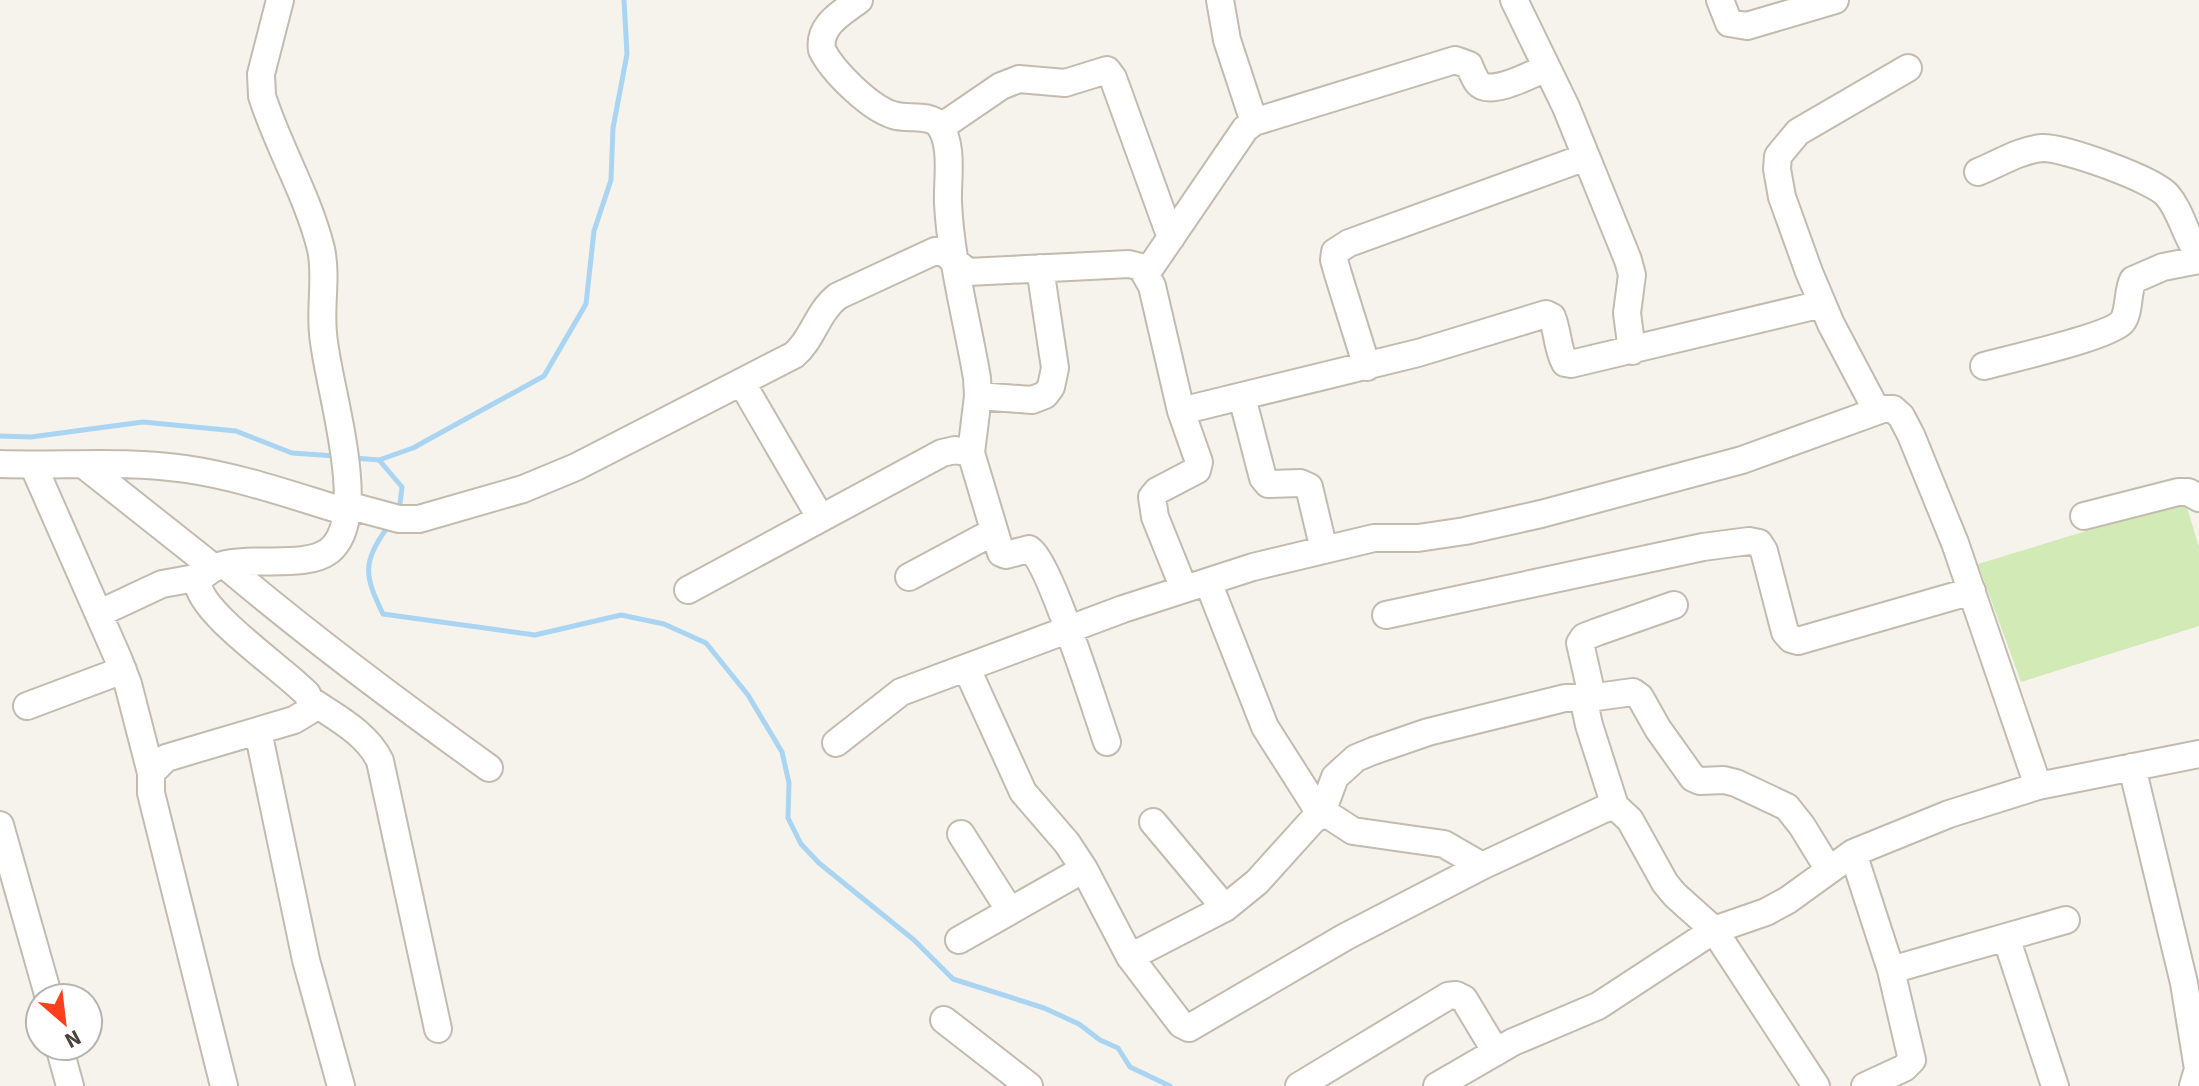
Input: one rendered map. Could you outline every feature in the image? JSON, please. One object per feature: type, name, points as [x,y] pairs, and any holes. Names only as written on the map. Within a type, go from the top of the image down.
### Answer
[{"type":"street","points":[[100,613],[162,584],[213,570],[319,556],[339,540],[348,501],[342,439],[323,336],[324,273],[320,247],[262,96],[261,74],[280,0]]},
{"type":"street","points":[[859,0],[831,22],[824,32],[821,43],[826,58],[854,88],[884,112],[896,117],[934,120],[941,127],[947,152],[948,206],[955,262],[978,396],[971,453],[1002,555],[1025,549],[1035,552],[1041,561],[1069,629],[1107,742]]},
{"type":"street","points":[[1220,0],[1227,40],[1254,122]]},
{"type":"street","points":[[1514,0],[1586,157],[1632,275],[1627,313],[1632,351]]},
{"type":"street","points":[[1720,0],[1729,23],[1747,26],[1835,0]]},
{"type":"street","points":[[1146,274],[1245,129],[1254,122],[1455,60],[1469,65],[1479,85],[1487,88],[1511,83],[1546,68]]},
{"type":"street","points":[[1877,411],[1822,304],[1782,197],[1778,156],[1798,132],[1908,68]]},
{"type":"street","points":[[941,127],[1001,86],[1019,79],[1065,83],[1107,70],[1113,78],[1171,238]]},
{"type":"street","points":[[1978,172],[2042,148],[2112,167],[2152,184],[2166,194],[2199,257],[2163,267],[2133,280],[2128,289],[2125,317],[2120,324],[2099,334],[1984,366]]},
{"type":"street","points":[[1367,367],[1334,260],[1335,252],[1349,243],[1586,157]]},
{"type":"street","points":[[0,464],[151,465],[186,469],[348,501],[387,516],[436,516],[523,489],[576,467],[742,383],[794,355],[807,341],[826,307],[849,289],[935,251],[942,251],[968,272],[1129,264],[1141,267],[1152,286],[1181,411],[1199,462],[1197,470],[1157,491],[1152,497],[1152,506],[1196,586],[1265,727],[1321,815]]},
{"type":"street","points":[[978,396],[1032,400],[1045,395],[1051,387],[1055,368],[1040,268]]},
{"type":"street","points":[[1181,411],[1367,367],[1546,314],[1552,317],[1556,325],[1560,353],[1565,363],[1587,363],[1822,304]]},
{"type":"street","points":[[742,383],[820,517]]},
{"type":"street","points":[[1242,397],[1263,478],[1268,484],[1300,483],[1309,487],[1324,550]]},
{"type":"street","points":[[836,743],[901,692],[1069,629],[1196,586],[1385,536],[1418,538],[1541,514],[1742,460],[1877,411],[1893,409],[1901,416],[1911,435],[1972,591],[2038,786]]},
{"type":"street","points":[[688,590],[942,453],[955,450],[971,453]]},
{"type":"street","points":[[33,465],[123,670],[151,773],[151,793],[224,1086]]},
{"type":"street","points":[[84,465],[213,570],[489,768]]},
{"type":"street","points":[[2084,516],[2178,492],[2188,492],[2199,498]]},
{"type":"street","points":[[909,577],[993,532]]},
{"type":"street","points":[[1386,615],[1703,547],[1749,541],[1759,543],[1764,551],[1785,632],[1798,641],[1972,591]]},
{"type":"street","points":[[213,570],[199,590],[207,604],[300,687],[310,700],[368,742],[380,761],[438,1029]]},
{"type":"street","points":[[1674,605],[1584,637],[1580,643],[1590,687],[1586,711],[1589,725],[1615,806],[1630,820],[1665,883],[1714,930],[1816,1086]]},
{"type":"street","points":[[967,669],[1023,792],[1067,843],[1084,869],[1130,957],[1181,1024],[1189,1028],[1345,937],[1482,866],[1615,806]]},
{"type":"street","points":[[27,706],[123,670]]},
{"type":"street","points":[[1130,957],[1225,908],[1257,882],[1321,815],[1335,777],[1356,758],[1428,732],[1565,698],[1633,692],[1640,697],[1658,729],[1693,778],[1736,783],[1787,807],[1829,870]]},
{"type":"street","points":[[151,773],[166,758],[305,715],[311,706],[310,700]]},
{"type":"street","points":[[258,731],[306,960],[341,1086]]},
{"type":"street","points":[[1437,1086],[1465,1079],[1496,1052],[1598,1006],[1714,930],[1766,912],[1788,900],[1853,853],[1949,814],[2038,786],[2199,754]]},
{"type":"street","points":[[2132,767],[2184,983],[2198,1069],[2193,1086]]},
{"type":"street","points":[[1321,815],[1330,816],[1353,831],[1444,844],[1482,866]]},
{"type":"street","points":[[1153,822],[1225,908]]},
{"type":"street","points":[[0,825],[44,982]]},
{"type":"street","points":[[961,834],[1010,911]]},
{"type":"street","points":[[1853,853],[1891,970],[1912,1060],[1904,1068],[1865,1086]]},
{"type":"street","points":[[959,940],[1084,869]]},
{"type":"street","points":[[1891,970],[2066,920]]},
{"type":"street","points":[[2006,937],[2055,1086]]},
{"type":"street","points":[[1299,1086],[1448,996],[1456,995],[1464,999],[1496,1052]]},
{"type":"street","points":[[944,1020],[1029,1086]]},
{"type":"street","points":[[63,1062],[70,1086]]},
{"type":"green space","points":[[2185,501],[2199,547],[2199,626],[2021,682],[1978,564]]},
{"type":"waterway","points":[[354,458],[379,460],[413,448],[544,376],[586,304],[594,231],[611,180],[613,128],[627,54],[624,0]]},
{"type":"waterway","points":[[0,436],[31,437],[143,422],[236,431],[292,453],[336,456]]},
{"type":"waterway","points":[[379,460],[402,487],[399,512]]},
{"type":"waterway","points":[[388,527],[373,550],[369,570],[372,590],[383,614],[535,635],[621,615],[664,624],[706,643],[748,695],[782,752],[789,783],[788,818],[801,844],[819,863],[914,940],[953,979],[1044,1008],[1079,1024],[1100,1040],[1118,1048],[1130,1067],[1170,1086]]}]
